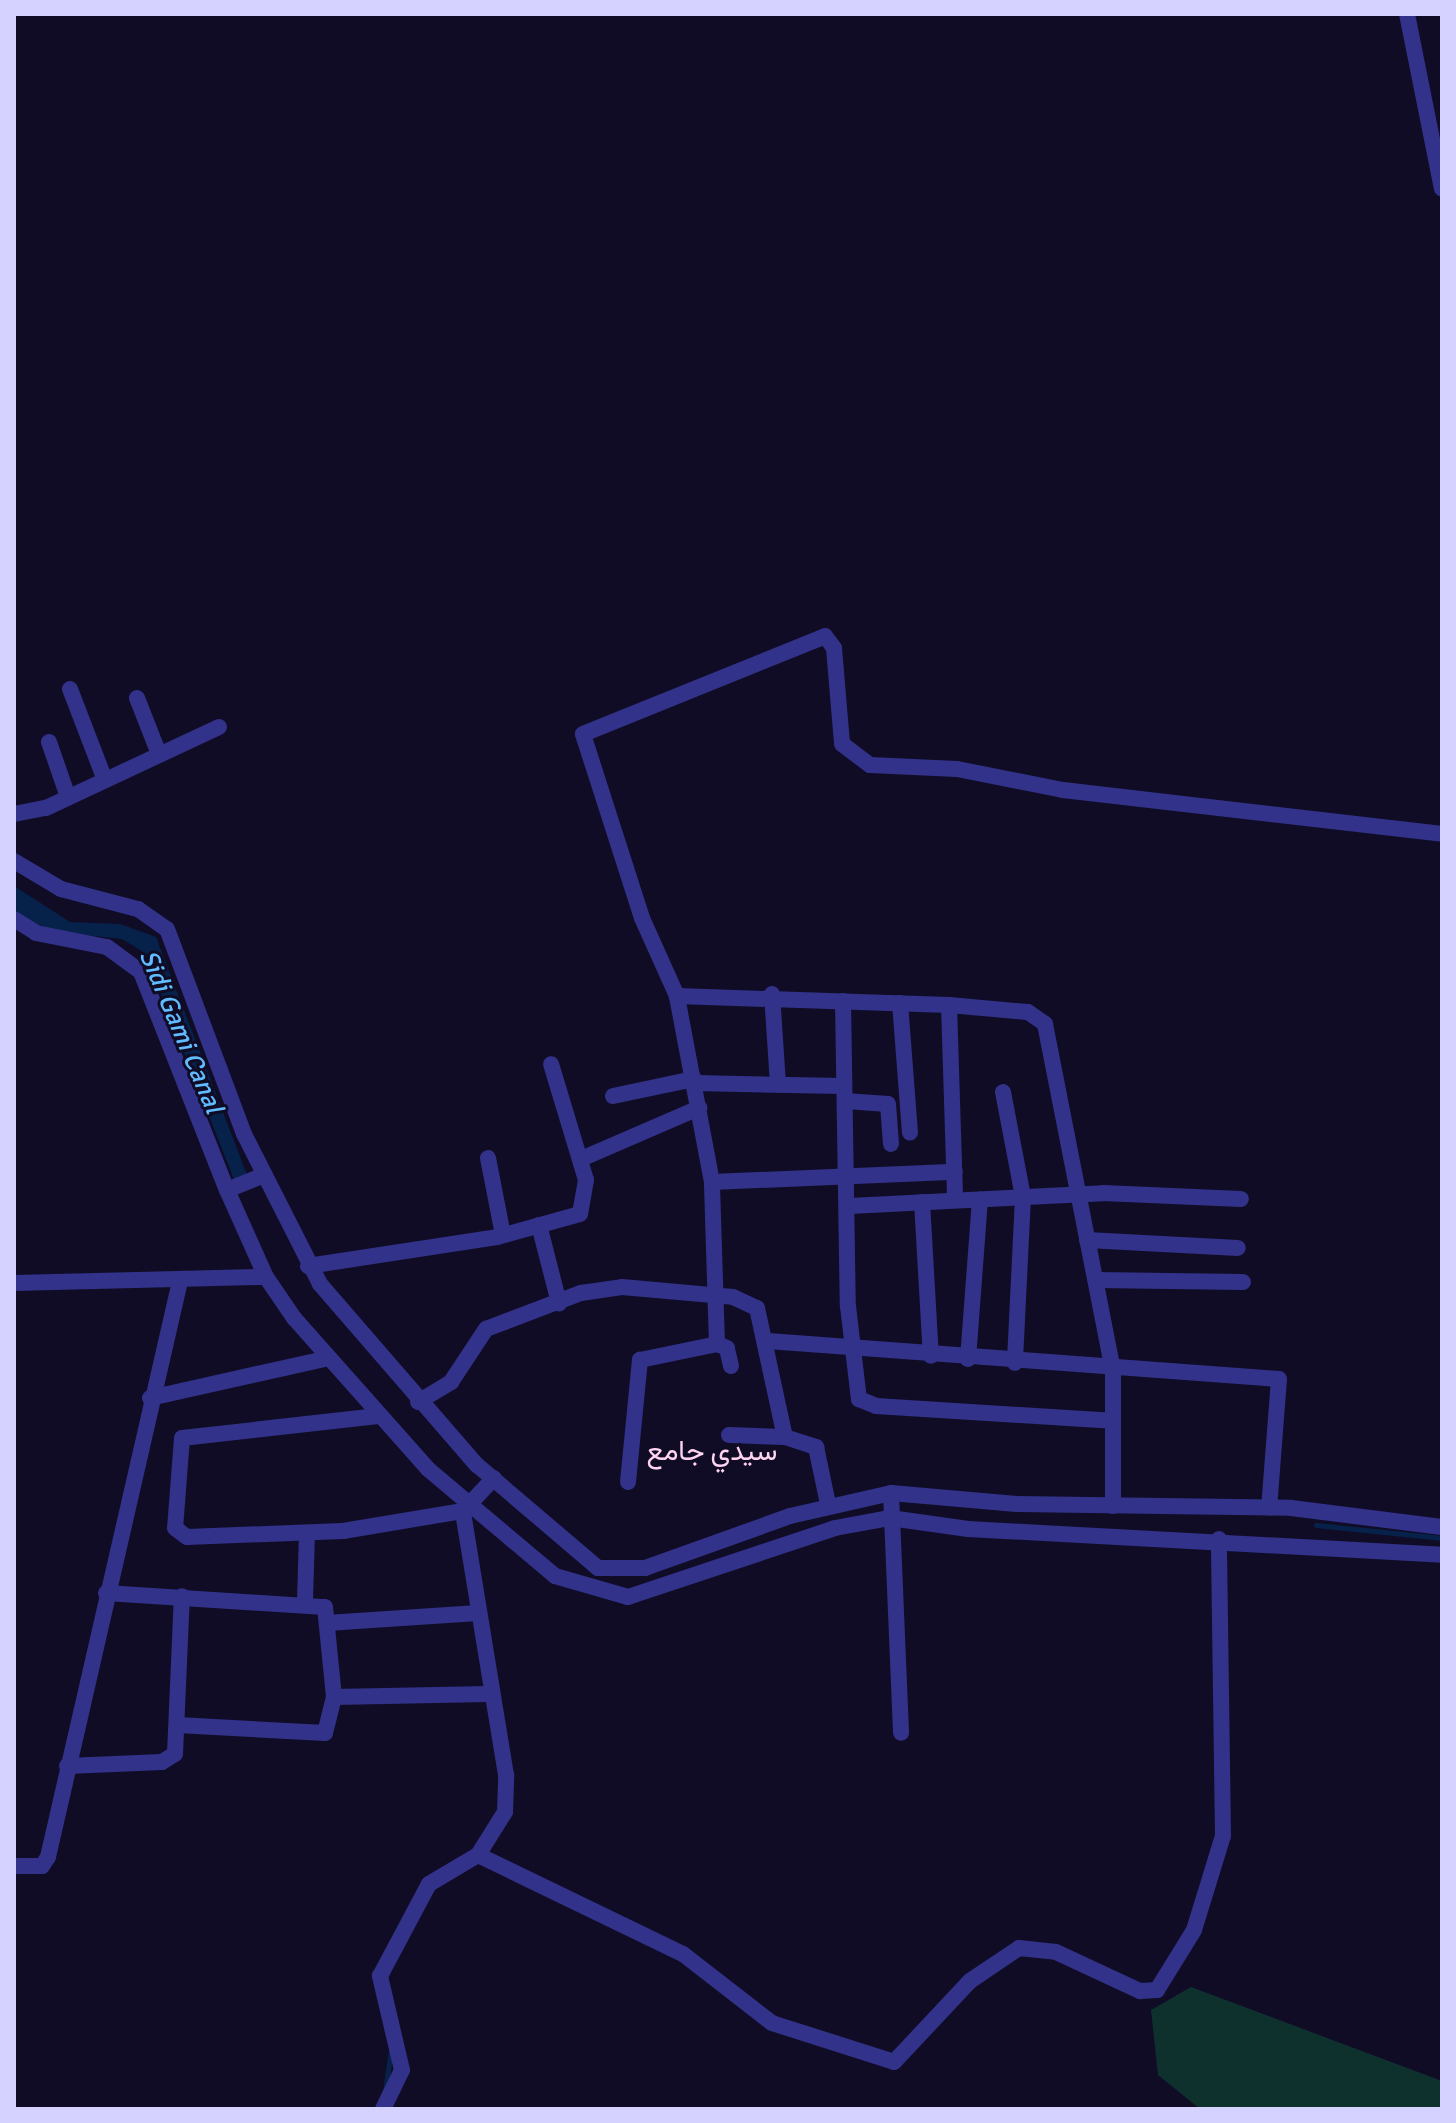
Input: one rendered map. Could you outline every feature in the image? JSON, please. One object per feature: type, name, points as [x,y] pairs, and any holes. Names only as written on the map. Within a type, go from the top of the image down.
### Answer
[{"type":"street","points":[[1407,14],[1442,189]]},
{"type":"street","points":[[717,1344],[713,1293],[712,1182],[677,996],[642,918],[583,734],[816,637],[834,648],[842,744],[870,765],[957,769],[1063,790],[1442,834]]},
{"type":"street","points":[[70,689],[105,780]]},
{"type":"street","points":[[137,698],[159,754]]},
{"type":"street","points":[[14,814],[68,797],[219,727]]},
{"type":"street","points":[[49,742],[68,797]]},
{"type":"street","points":[[14,861],[61,889],[138,909],[167,929],[264,1175],[308,1266],[418,1402],[565,1547],[598,1568],[620,1571],[677,1559],[828,1504],[891,1493],[1113,1506],[1269,1508],[1442,1527]]},
{"type":"street","points":[[14,919],[36,933],[107,947],[141,972],[227,1190],[266,1277],[325,1359],[465,1508],[555,1576],[628,1597],[835,1528],[890,1518],[1044,1534],[1219,1539],[1442,1555]]},
{"type":"street","points":[[677,996],[772,994],[843,1001],[949,1005],[1028,1012],[1045,1024],[1113,1372],[1113,1506]]},
{"type":"street","points":[[772,994],[778,1085]]},
{"type":"street","points":[[843,1001],[845,1177],[850,1206],[848,1306],[863,1404],[1112,1421]]},
{"type":"street","points":[[900,1003],[910,1133]]},
{"type":"street","points":[[949,1005],[955,1200]]},
{"type":"street","points":[[308,1266],[503,1235],[585,1208],[581,1159],[551,1064]]},
{"type":"street","points":[[613,1096],[695,1081],[778,1085],[844,1093],[888,1104],[891,1144]]},
{"type":"street","points":[[1003,1092],[1023,1197],[1015,1363]]},
{"type":"street","points":[[581,1159],[699,1108]]},
{"type":"street","points":[[488,1158],[503,1235]]},
{"type":"street","points":[[712,1182],[955,1172]]},
{"type":"street","points":[[227,1190],[264,1175]]},
{"type":"street","points":[[850,1206],[1076,1194],[1241,1199]]},
{"type":"street","points":[[968,1359],[980,1199]]},
{"type":"street","points":[[922,1202],[931,1356]]},
{"type":"street","points":[[539,1225],[559,1303]]},
{"type":"street","points":[[1087,1240],[1238,1248]]},
{"type":"street","points":[[14,1283],[266,1277]]},
{"type":"street","points":[[1096,1280],[1243,1282]]},
{"type":"street","points":[[14,1866],[46,1862],[150,1398],[180,1281]]},
{"type":"street","points":[[418,1402],[451,1382],[486,1329],[559,1303],[622,1287],[713,1293],[757,1308],[768,1341],[785,1437]]},
{"type":"street","points":[[768,1341],[1113,1372],[1283,1381],[1269,1508]]},
{"type":"street","points":[[628,1482],[640,1360],[717,1344],[727,1348],[731,1366]]},
{"type":"street","points":[[150,1398],[325,1359]]},
{"type":"street","points":[[378,1416],[179,1441],[175,1528],[182,1536],[307,1535],[465,1508],[494,1478]]},
{"type":"street","points":[[729,1435],[785,1437],[816,1447],[828,1504]]},
{"type":"street","points":[[891,1493],[901,1733]]},
{"type":"street","points":[[383,2109],[402,2070],[380,1976],[429,1884],[478,1855],[500,1828],[506,1797],[488,1694],[465,1508]]},
{"type":"street","points":[[305,1601],[307,1535]]},
{"type":"street","points":[[478,1855],[683,1954],[772,2023],[894,2062],[970,1981],[1019,1948],[1056,1952],[1140,1991],[1157,1990],[1194,1930],[1223,1836],[1219,1539]]},
{"type":"street","points":[[106,1593],[305,1601],[325,1607],[334,1697],[331,1728],[318,1735],[177,1725]]},
{"type":"street","points":[[67,1766],[162,1762],[175,1754],[182,1596]]},
{"type":"street","points":[[327,1623],[478,1613]]},
{"type":"street","points":[[334,1697],[488,1694]]},
{"type":"green space","points":[[1191,1987],[1442,2081],[1442,2109],[1200,2109],[1158,2075],[1151,2010]]},
{"type":"water","name":"Sidi Gami Canal","points":[[14,886],[70,922],[120,924],[156,937],[247,1175],[237,1187],[145,953],[122,939],[56,932],[27,920],[14,909]]},
{"type":"waterway","points":[[1316,1525],[1442,1538]]},
{"type":"waterway","points":[[385,2091],[391,2050]]},
{"type":"district","name":"سيدي جامع","points":[[712,1451]]}]
